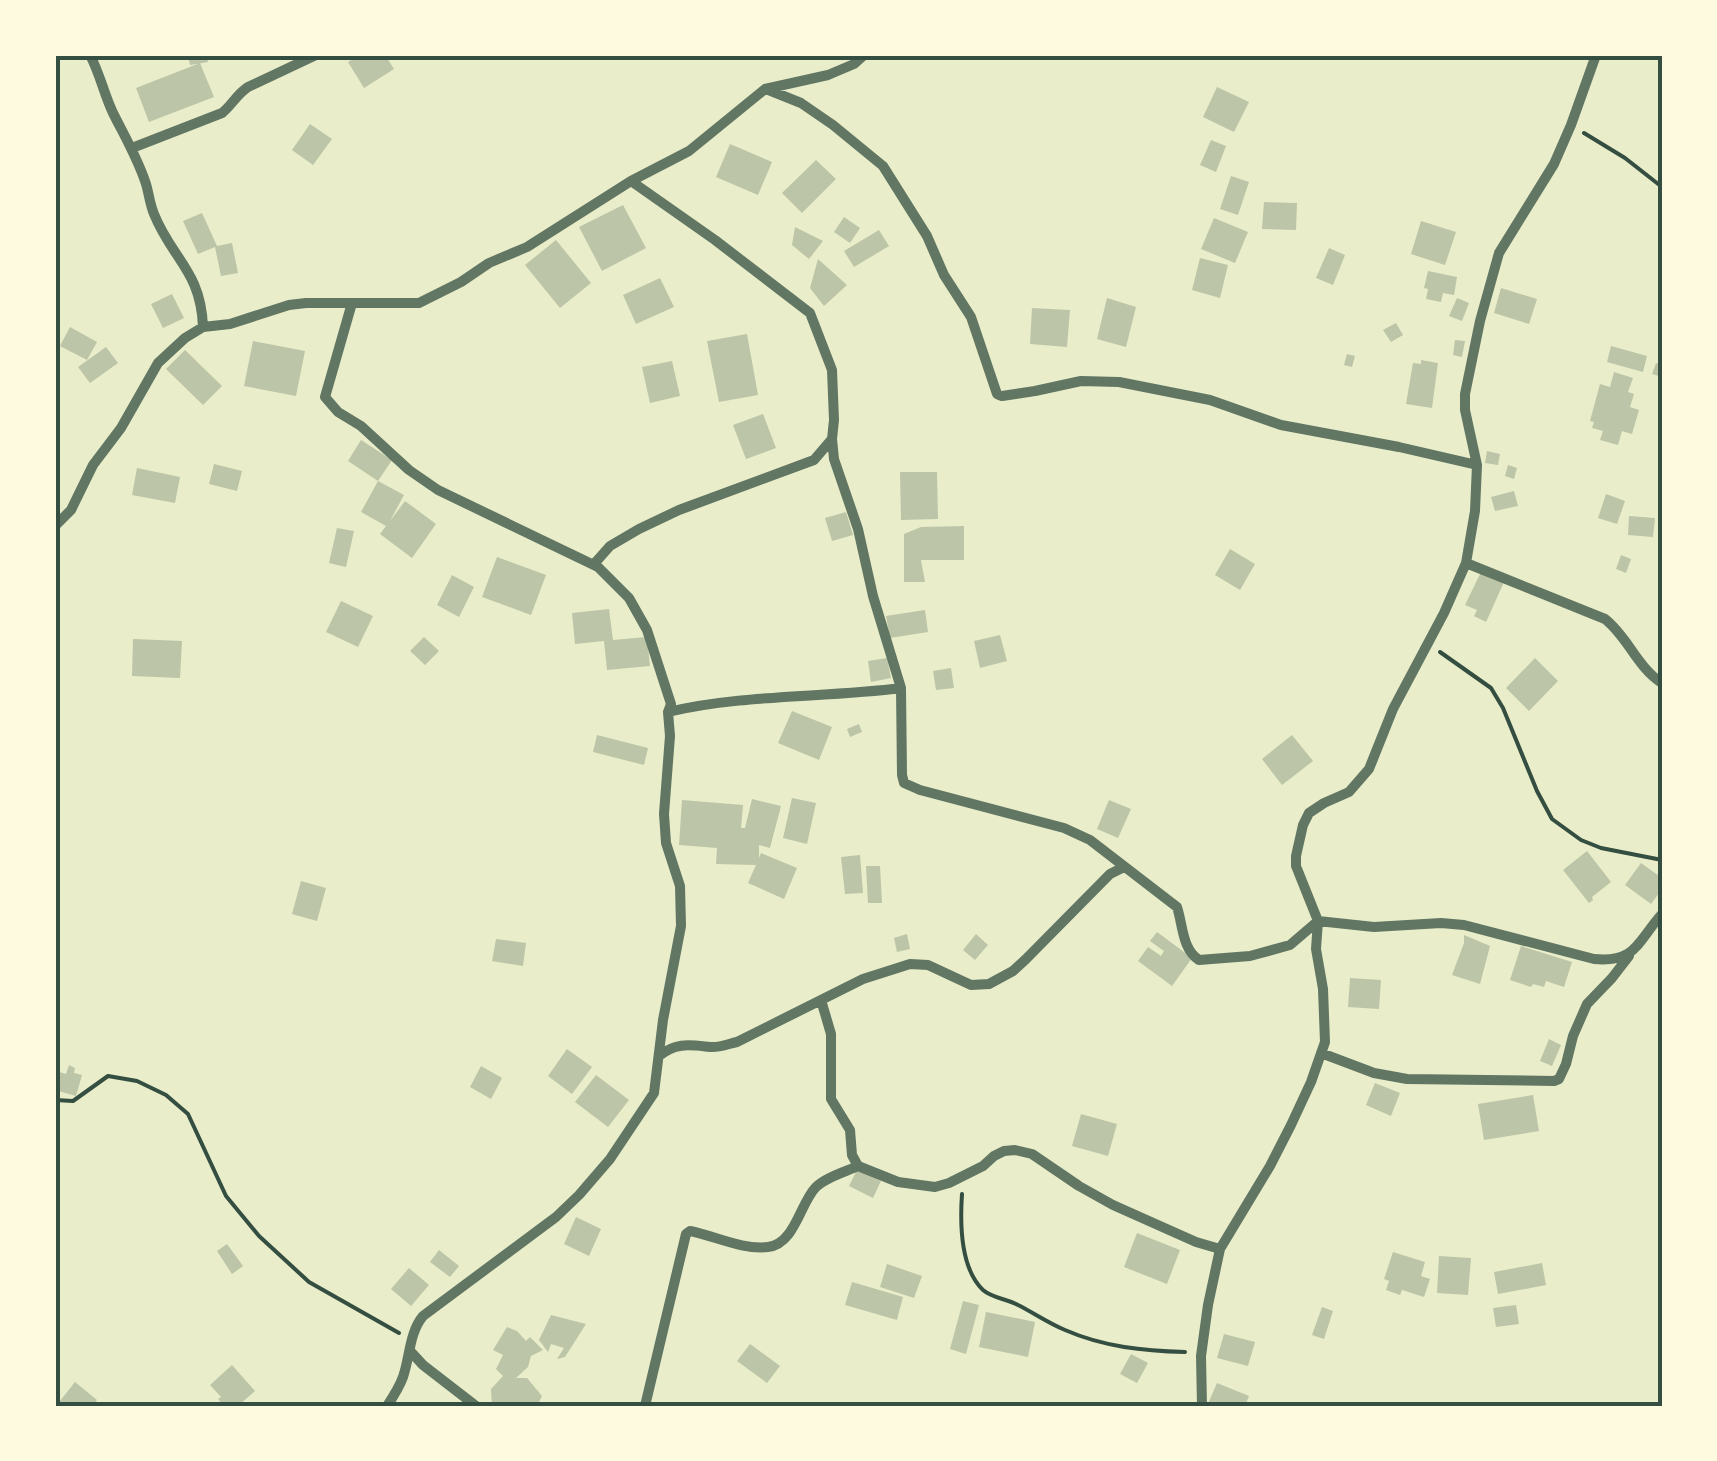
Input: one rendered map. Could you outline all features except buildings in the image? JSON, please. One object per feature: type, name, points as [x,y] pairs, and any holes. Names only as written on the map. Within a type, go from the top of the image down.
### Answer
[{"type":"street","points":[[90,55],[132,148],[154,214],[194,280],[202,308],[202,327]]},
{"type":"street","points":[[132,148],[222,113],[248,87],[316,55]]},
{"type":"street","points":[[55,526],[72,510],[93,465],[121,428],[158,362],[202,327],[230,324],[288,305],[419,303],[489,263],[527,247],[689,151],[765,89],[828,75],[854,64],[864,55]]},
{"type":"street","points":[[1202,1406],[1202,1356],[1220,1249],[1270,1166],[1311,1082],[1326,1029],[1316,950],[1318,921],[1296,866],[1306,819],[1324,803],[1348,792],[1369,769],[1392,710],[1466,563],[1475,511],[1477,465],[1465,394],[1480,321],[1499,253],[1542,186],[1571,125],[1596,55]]},
{"type":"street","points":[[765,89],[801,103],[883,166],[971,317],[996,394],[1081,381],[1119,382],[1210,400],[1281,426],[1477,465]]},
{"type":"street","points":[[631,182],[810,313],[832,370],[834,459],[858,530],[901,688],[904,782],[920,790],[1064,828],[1090,840],[1177,907],[1183,935],[1192,956],[1199,960],[1250,956],[1290,945],[1318,921],[1374,927],[1464,925],[1594,959],[1629,955]]},
{"type":"street","points":[[352,303],[325,397],[330,404],[438,490],[594,564],[629,598],[646,630],[672,704],[668,712],[665,829],[680,886],[682,926],[650,1101],[610,1159],[556,1217],[416,1324],[402,1382],[387,1406]]},
{"type":"street","points":[[594,564],[610,546],[679,510],[814,460],[832,438]]},
{"type":"street","points":[[1466,563],[1605,619],[1621,634],[1647,672],[1662,682]]},
{"type":"street","points":[[668,712],[708,703],[837,696],[901,688]]},
{"type":"street","points":[[659,1056],[676,1045],[718,1047],[737,1042],[876,974],[918,963],[971,985],[990,984],[1012,971],[1110,874],[1124,867]]},
{"type":"street","points":[[1321,1053],[1374,1073],[1407,1079],[1559,1079],[1587,1004],[1662,914]]},
{"type":"street","points":[[822,1000],[831,1034],[831,1099],[850,1130],[852,1155],[858,1166],[915,1186],[934,1187],[983,1166],[1004,1150],[1015,1150],[1032,1154],[1113,1205],[1220,1249]]},
{"type":"street","points":[[645,1406],[686,1234],[690,1231],[756,1247],[773,1247],[796,1223],[815,1188],[858,1166]]},
{"type":"street","points":[[411,1346],[423,1365],[476,1406]]},
{"type":"path","points":[[1571,125],[1662,186]]},
{"type":"path","points":[[1428,644],[1491,688],[1552,818],[1582,840],[1601,848],[1662,860]]},
{"type":"path","points":[[55,1100],[73,1101],[108,1076],[138,1081],[166,1095],[188,1114],[226,1196],[259,1236],[310,1282],[411,1346]]},
{"type":"path","points":[[964,1174],[960,1218],[967,1258],[984,1291],[1089,1340],[1122,1348],[1202,1356]]}]
